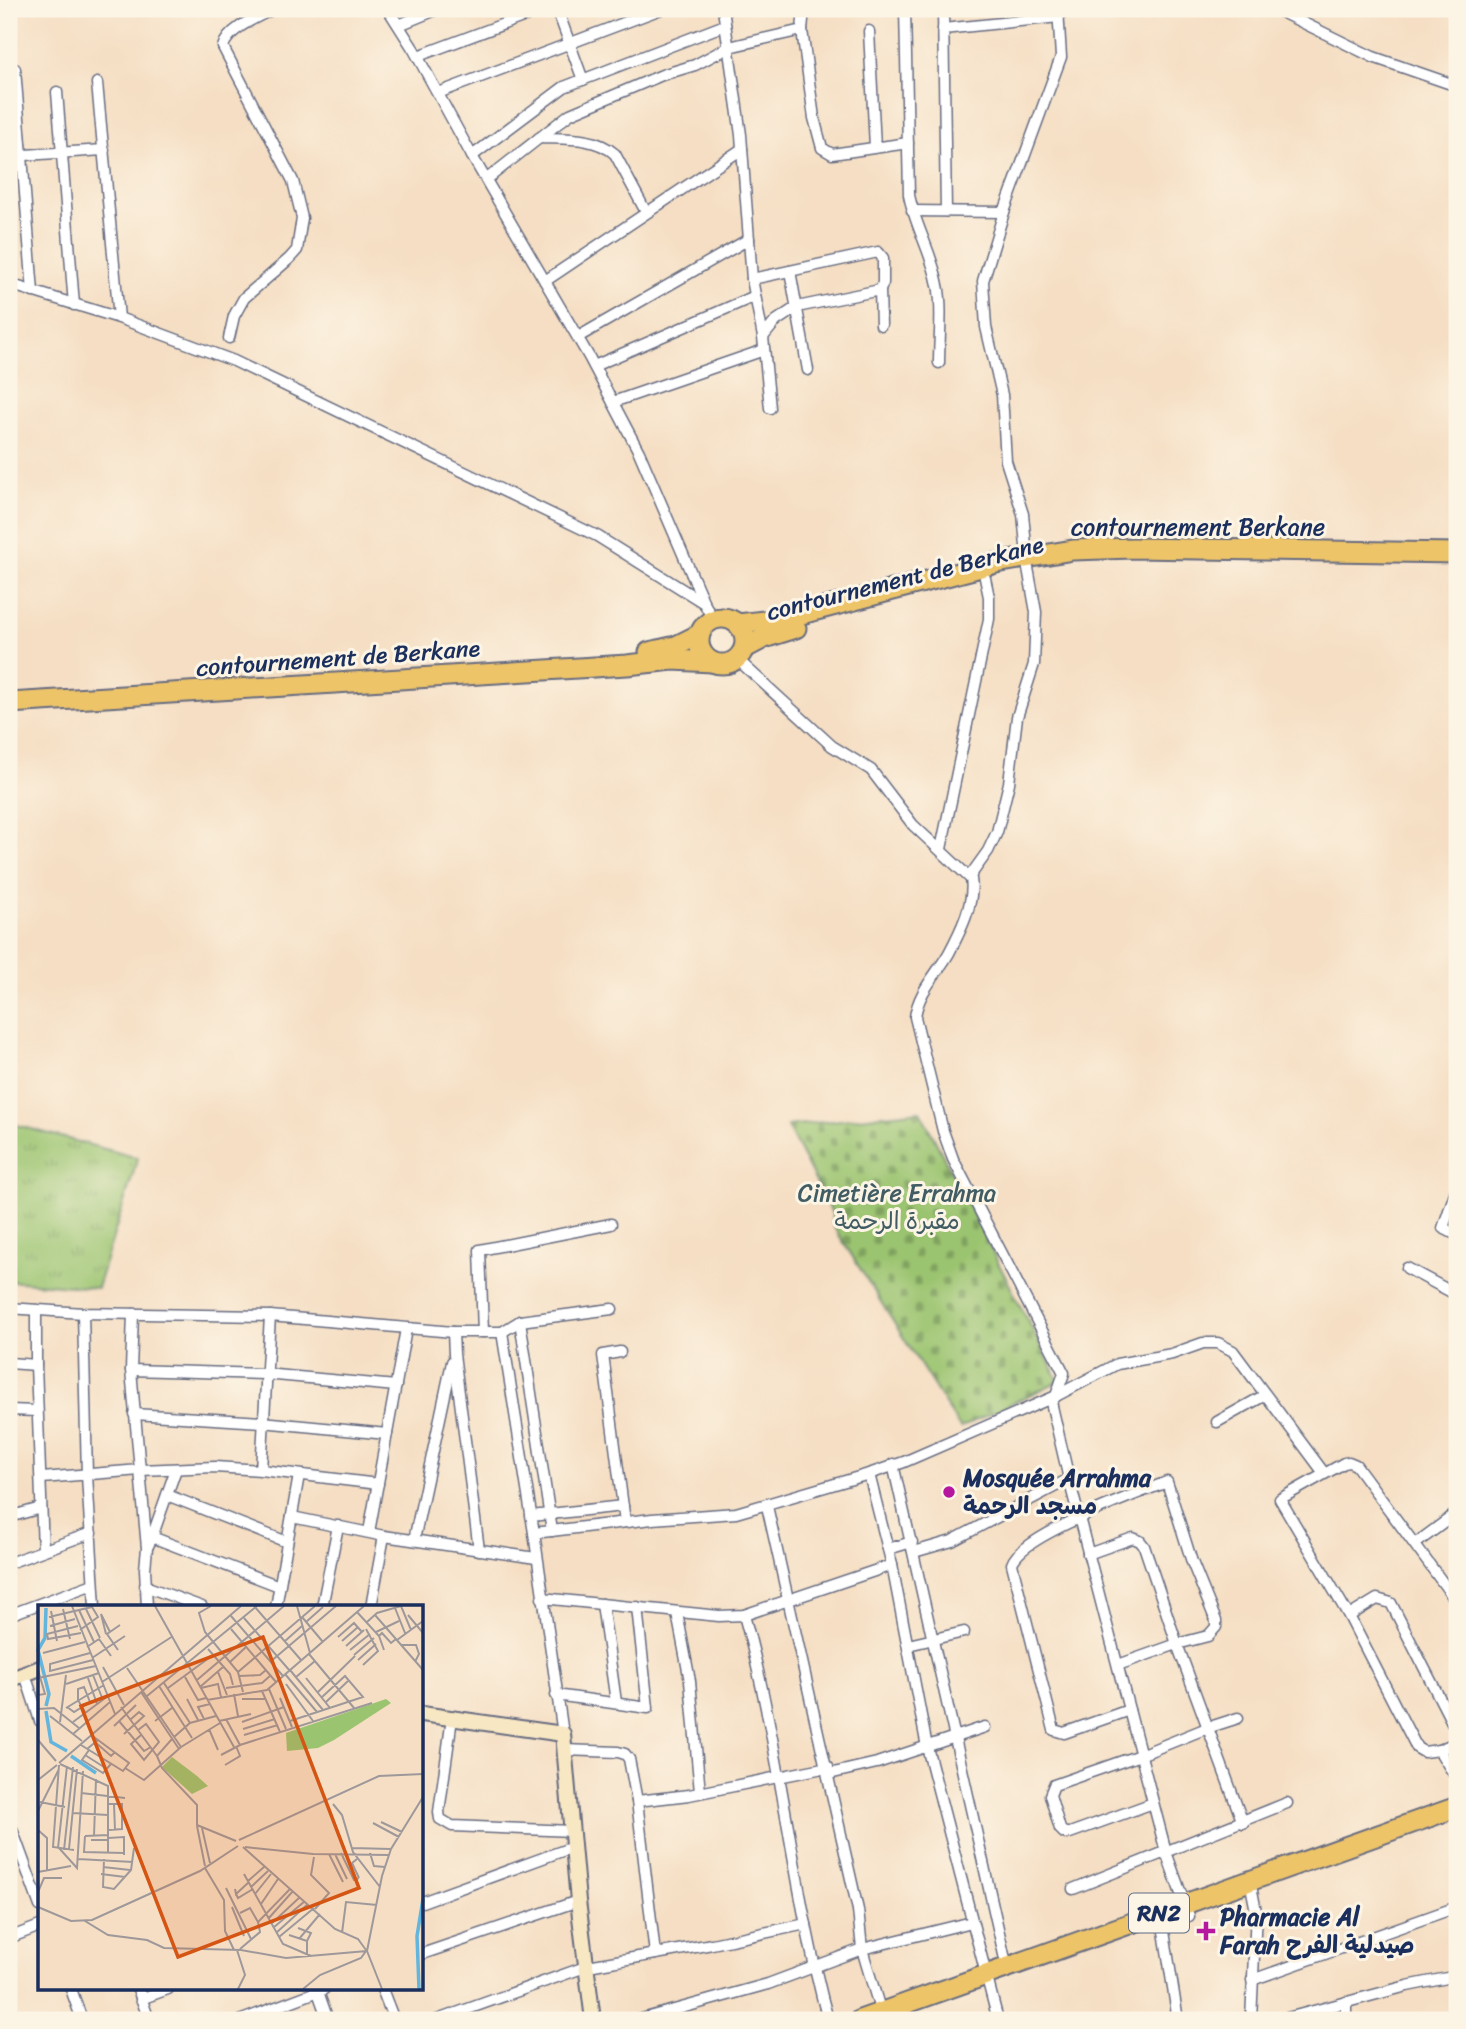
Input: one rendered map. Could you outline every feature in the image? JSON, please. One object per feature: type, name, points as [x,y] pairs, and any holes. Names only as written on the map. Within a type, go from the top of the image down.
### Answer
[{"type":"highway","name":"contournement Berkane","points":[[738,624],[782,619],[1028,562],[1113,548],[1457,553]]},
{"type":"highway","name":"contournement de Berkane","points":[[741,654],[775,634],[985,578],[1028,562],[1113,560],[1457,565]]},
{"type":"highway","points":[[9,692],[636,653],[676,646],[706,619],[726,618],[738,624],[745,635],[741,654],[725,664],[712,662],[702,653],[700,647],[706,619]]},
{"type":"highway","name":"contournement de Berkane","points":[[9,703],[673,660],[712,662]]},
{"type":"highway","name":"RN2","points":[[1252,1887],[1457,1807]]},
{"type":"highway","name":"RN2","points":[[987,1981],[1007,1968],[1457,1820]]},
{"type":"highway","name":"RN2","points":[[860,2020],[888,2018],[987,1981],[1163,1925],[1186,1910]]},
{"type":"street","points":[[229,338],[240,304],[289,260],[297,250],[300,235],[302,218],[293,181],[223,47],[228,37],[256,17],[273,9]]},
{"type":"street","points":[[388,9],[418,56],[613,402],[639,452],[706,619]]},
{"type":"street","points":[[399,24],[438,9]]},
{"type":"street","points":[[418,56],[544,9]]},
{"type":"street","points":[[557,9],[583,80]]},
{"type":"street","points":[[438,93],[661,9]]},
{"type":"street","points":[[723,9],[742,149],[752,279],[763,337],[770,408]]},
{"type":"street","points":[[804,9],[802,30],[814,118],[822,148],[832,154],[908,143]]},
{"type":"street","points":[[905,9],[909,195],[912,211],[928,247],[939,287],[939,363]]},
{"type":"street","points":[[943,9],[946,211]]},
{"type":"street","points":[[1275,9],[1373,57],[1457,86]]},
{"type":"street","points":[[943,29],[1059,13],[1061,57],[987,262],[983,298],[986,327],[1002,395],[1006,461],[1023,514],[1036,612],[1034,664],[1017,717],[1009,783],[997,832],[988,851],[970,876]]},
{"type":"street","points":[[472,156],[553,93],[725,26]]},
{"type":"street","points":[[487,179],[570,114],[662,75],[695,65],[729,47],[802,30]]},
{"type":"street","points":[[869,32],[874,148]]},
{"type":"street","points":[[9,69],[15,69],[33,292]]},
{"type":"street","points":[[97,83],[119,318]]},
{"type":"street","points":[[57,92],[74,305]]},
{"type":"street","points":[[539,138],[590,141],[609,149],[615,154],[646,212]]},
{"type":"street","points":[[545,281],[742,149]]},
{"type":"street","points":[[9,156],[104,150]]},
{"type":"street","points":[[912,211],[1004,212]]},
{"type":"street","points":[[578,337],[749,239]]},
{"type":"street","points":[[752,279],[878,252],[883,257],[881,325]]},
{"type":"street","points":[[790,271],[807,370]]},
{"type":"street","points":[[9,284],[119,318],[234,361],[540,507],[633,557],[706,619]]},
{"type":"street","points":[[763,337],[780,317],[797,307],[880,290]]},
{"type":"street","points":[[594,366],[755,296]]},
{"type":"street","points":[[613,402],[764,351]]},
{"type":"street","points":[[941,849],[989,619],[989,597],[985,578]]},
{"type":"street","points":[[741,654],[832,746],[871,770],[913,825],[970,876],[972,882],[968,909],[949,953],[920,999],[915,1017],[943,1131],[953,1159],[1064,1373],[1056,1396],[1051,1402],[1052,1415],[1166,1852],[1186,1910]]},
{"type":"street","points":[[1457,1187],[1443,1228],[1457,1235]]},
{"type":"street","points":[[483,1332],[481,1250],[611,1224]]},
{"type":"street","points":[[1408,1268],[1457,1295]]},
{"type":"street","points":[[9,1308],[83,1313],[270,1317],[453,1332],[502,1332],[520,1321],[612,1310]]},
{"type":"street","points":[[36,1310],[37,1411],[44,1550]]},
{"type":"street","points":[[83,1313],[87,1475],[95,1605]]},
{"type":"street","points":[[133,1314],[131,1370],[147,1548],[147,1605]]},
{"type":"street","points":[[261,1470],[270,1317]]},
{"type":"street","points":[[520,1321],[551,1531]]},
{"type":"street","points":[[369,1532],[406,1329]]},
{"type":"street","points":[[453,1332],[479,1550]]},
{"type":"street","points":[[502,1332],[563,1734],[578,1901],[593,2020]]},
{"type":"street","points":[[534,1533],[737,1513],[767,1506],[904,1462],[1056,1396],[1117,1364],[1172,1354],[1203,1343],[1218,1343],[1233,1351],[1324,1473]]},
{"type":"street","points":[[620,1352],[603,1355],[625,1522]]},
{"type":"street","points":[[414,1540],[454,1354]]},
{"type":"street","points":[[9,1363],[36,1365]]},
{"type":"street","points":[[131,1370],[265,1374],[396,1386]]},
{"type":"street","points":[[1217,1422],[1265,1395]]},
{"type":"street","points":[[9,1410],[37,1411]]},
{"type":"street","points":[[134,1414],[262,1422],[387,1434]]},
{"type":"street","points":[[1457,1602],[1356,1465],[1344,1463],[1280,1500],[1349,1616],[1417,1748],[1424,1752],[1439,1750],[1457,1742]]},
{"type":"street","points":[[893,1464],[1007,1968]]},
{"type":"street","points":[[42,1478],[215,1467],[378,1483]]},
{"type":"street","points":[[147,1548],[176,1469]]},
{"type":"street","points":[[869,1474],[892,1565],[927,1747],[998,2020]]},
{"type":"street","points":[[276,1605],[299,1475]]},
{"type":"street","points":[[888,1549],[952,1541],[1069,1479]]},
{"type":"street","points":[[1118,1665],[1208,1636],[1216,1627],[1167,1482],[1078,1518],[1017,1553],[1012,1564],[1054,1730],[1064,1733],[1129,1710]]},
{"type":"street","points":[[167,1496],[287,1542]]},
{"type":"street","points":[[531,1516],[623,1506]]},
{"type":"street","points":[[767,1506],[858,1910],[862,1949],[888,2018]]},
{"type":"street","points":[[9,1517],[41,1508]]},
{"type":"street","points":[[1415,1544],[1454,1515],[1457,1527]]},
{"type":"street","points":[[292,1517],[384,1536],[536,1558]]},
{"type":"street","points":[[322,1605],[338,1526]]},
{"type":"street","points":[[9,1563],[91,1533]]},
{"type":"street","points":[[371,1605],[384,1536]]},
{"type":"street","points":[[152,1537],[279,1586]]},
{"type":"street","points":[[1088,1554],[1133,1538],[1144,1546],[1243,1823]]},
{"type":"street","points":[[542,1598],[719,1616],[744,1615],[892,1565]]},
{"type":"street","points":[[9,1615],[93,1584]]},
{"type":"street","points":[[145,1586],[197,1605]]},
{"type":"street","points":[[1349,1616],[1377,1599],[1391,1603],[1457,1732]]},
{"type":"street","points":[[602,1604],[616,1702]]},
{"type":"street","points":[[556,1695],[648,1708],[637,1607]]},
{"type":"street","points":[[677,1612],[690,1681],[700,1792]]},
{"type":"street","points":[[744,1615],[758,1665],[814,1968],[828,2020]]},
{"type":"street","points":[[908,1645],[964,1632]]},
{"type":"street","points":[[9,1680],[38,1669]]},
{"type":"street","points":[[25,1674],[38,1715]]},
{"type":"street","points":[[424,1714],[563,1734]]},
{"type":"street","points":[[452,1718],[440,1819],[452,1826],[572,1831]]},
{"type":"street","points":[[1153,1803],[1064,1833],[1060,1829],[1049,1795],[1055,1784],[1238,1718]]},
{"type":"street","points":[[637,1801],[877,1763],[985,1727]]},
{"type":"street","points":[[564,1750],[618,1752],[625,1754],[631,1766],[655,1954]]},
{"type":"street","points":[[1439,1750],[1457,1779]]},
{"type":"street","points":[[1073,1889],[1243,1823],[1287,1803]]},
{"type":"street","points":[[10,1829],[38,1901]]},
{"type":"street","points":[[424,1901],[573,1847]]},
{"type":"street","points":[[1251,2020],[1256,1910],[1252,1887]]},
{"type":"street","points":[[424,1953],[578,1901]]},
{"type":"street","points":[[1252,1980],[1457,1907]]},
{"type":"street","points":[[638,2020],[768,1984],[862,1949],[972,1922]]},
{"type":"street","points":[[437,2020],[588,1966],[806,1924]]},
{"type":"street","points":[[1163,1925],[1178,2020]]},
{"type":"street","points":[[9,1938],[38,1927]]},
{"type":"street","points":[[1280,2020],[1297,2018],[1346,2002],[1456,1980]]},
{"type":"street","points":[[71,1990],[82,2020]]},
{"type":"street","points":[[149,2020],[140,1994],[162,1990]]},
{"type":"street","points":[[242,2020],[269,2016],[319,1990],[328,2020]]},
{"type":"street","points":[[382,1990],[394,2020]]},
{"type":"street","points":[[1346,2002],[1346,2020]]},
{"type":"green space","name":"Cimetière Errahma مقبرة الرحمة","points":[[920,1111],[1059,1381],[960,1428],[834,1227],[832,1213],[787,1126]]},
{"type":"green space","points":[[9,1123],[138,1158],[97,1288],[9,1281]]},
{"type":"place","name":"Mosquée Arrahma مسجد الرحمة","points":[[949,1492]]},
{"type":"place","name":"Pharmacie Al Farah صيدلية الفرح","points":[[1206,1931]]}]
